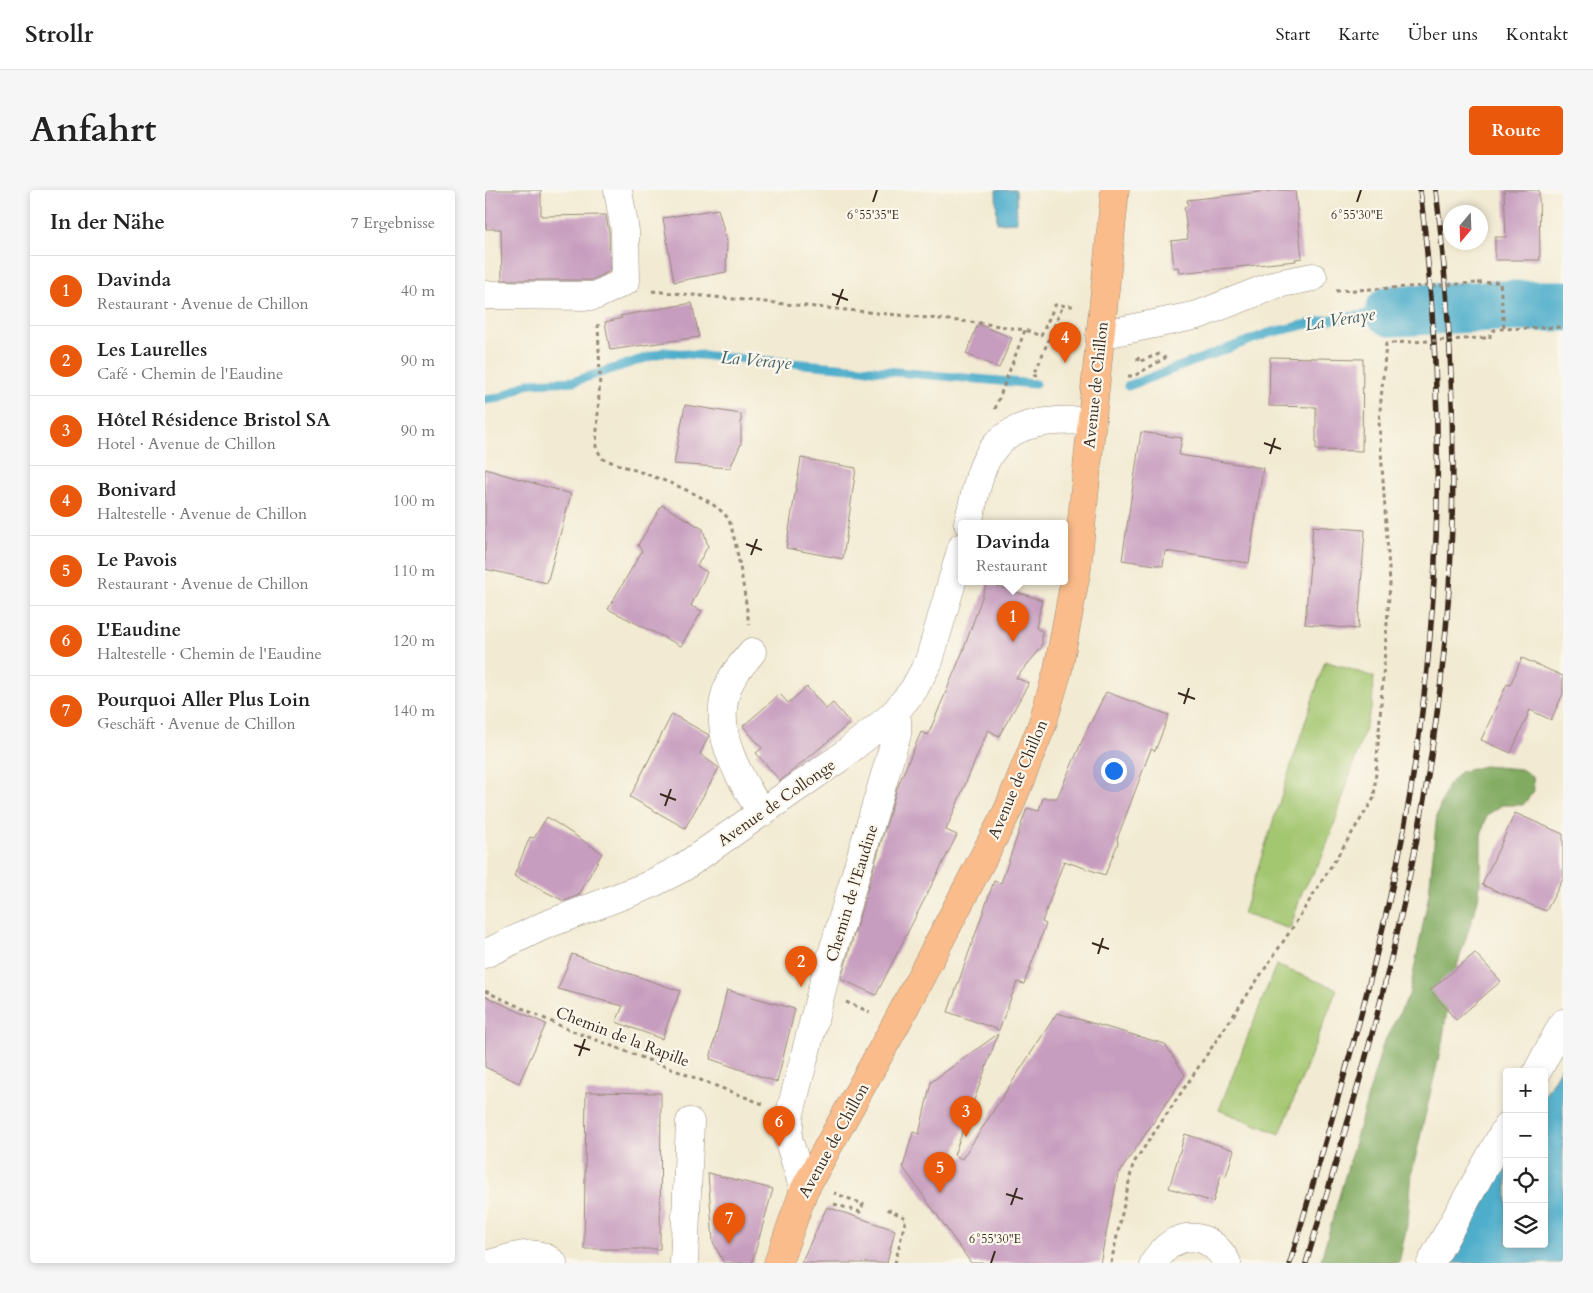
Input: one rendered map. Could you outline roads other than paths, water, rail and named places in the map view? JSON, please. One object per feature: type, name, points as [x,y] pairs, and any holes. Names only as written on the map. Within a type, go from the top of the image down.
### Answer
[{"type":"main road","name":"Avenue de Chillon","points":[[778,1263],[804,1190],[896,1024],[1008,810],[1042,725],[1057,670],[1077,568],[1115,190]]},
{"type":"street","points":[[485,295],[595,296],[626,281],[625,230],[618,190]]},
{"type":"street","points":[[1101,335],[1198,315],[1277,284],[1313,277]]},
{"type":"street","points":[[969,520],[982,468],[994,446],[1001,438],[1030,424],[1092,421]]},
{"type":"street","name":"Avenue de Collonge","points":[[485,954],[543,926],[663,878],[682,868],[845,754],[894,713],[914,689],[929,660],[958,561]]},
{"type":"street","points":[[752,652],[731,679],[722,706],[724,734],[741,779],[762,813]]},
{"type":"street","name":"Chemin de l'Eaudine","points":[[804,1190],[788,1138],[790,1113],[822,991],[897,734],[897,720],[894,713]]},
{"type":"street","points":[[1539,1068],[1563,1022]]},
{"type":"street","points":[[684,1263],[690,1122]]},
{"type":"street","points":[[1431,1263],[1503,1133]]},
{"type":"street","points":[[1154,1263],[1168,1246],[1179,1239],[1193,1237],[1208,1241],[1221,1251],[1227,1263]]},
{"type":"street","points":[[493,1263],[527,1254],[544,1255],[553,1263]]},
{"type":"water","points":[[996,190],[1016,190],[1017,222],[997,223]]},
{"type":"water","points":[[1563,1064],[1563,1263],[1453,1263],[1503,1167],[1503,1248],[1548,1248],[1548,1089]]},
{"type":"waterway","name":"La Veraye","points":[[1391,311],[1495,306],[1563,306]]},
{"type":"waterway","name":"La Veraye","points":[[1128,386],[1269,333],[1326,320],[1391,311]]},
{"type":"waterway","name":"La Veraye","points":[[485,400],[500,398],[529,383],[575,381],[664,352],[1035,384]]},
{"type":"railway","points":[[1290,1263],[1366,996],[1392,889],[1416,754],[1426,674],[1437,513],[1437,432],[1429,270],[1420,190]]},
{"type":"railway","points":[[1306,1263],[1362,1070],[1396,940],[1422,808],[1442,673],[1452,535],[1453,466],[1449,328],[1436,190]]},
{"type":"place","name":"Bonivard","points":[[1065,363]]},
{"type":"place","name":"Davinda","points":[[1013,642]]},
{"type":"place","name":"Les Laurelles","points":[[801,987]]},
{"type":"place","name":"Hôtel Résidence Bristol SA","points":[[966,1137]]},
{"type":"place","name":"L'Eaudine","points":[[779,1147]]},
{"type":"place","name":"Le Pavois","points":[[940,1193]]},
{"type":"place","name":"Pourquoi Aller Plus Loin","points":[[729,1244]]}]
